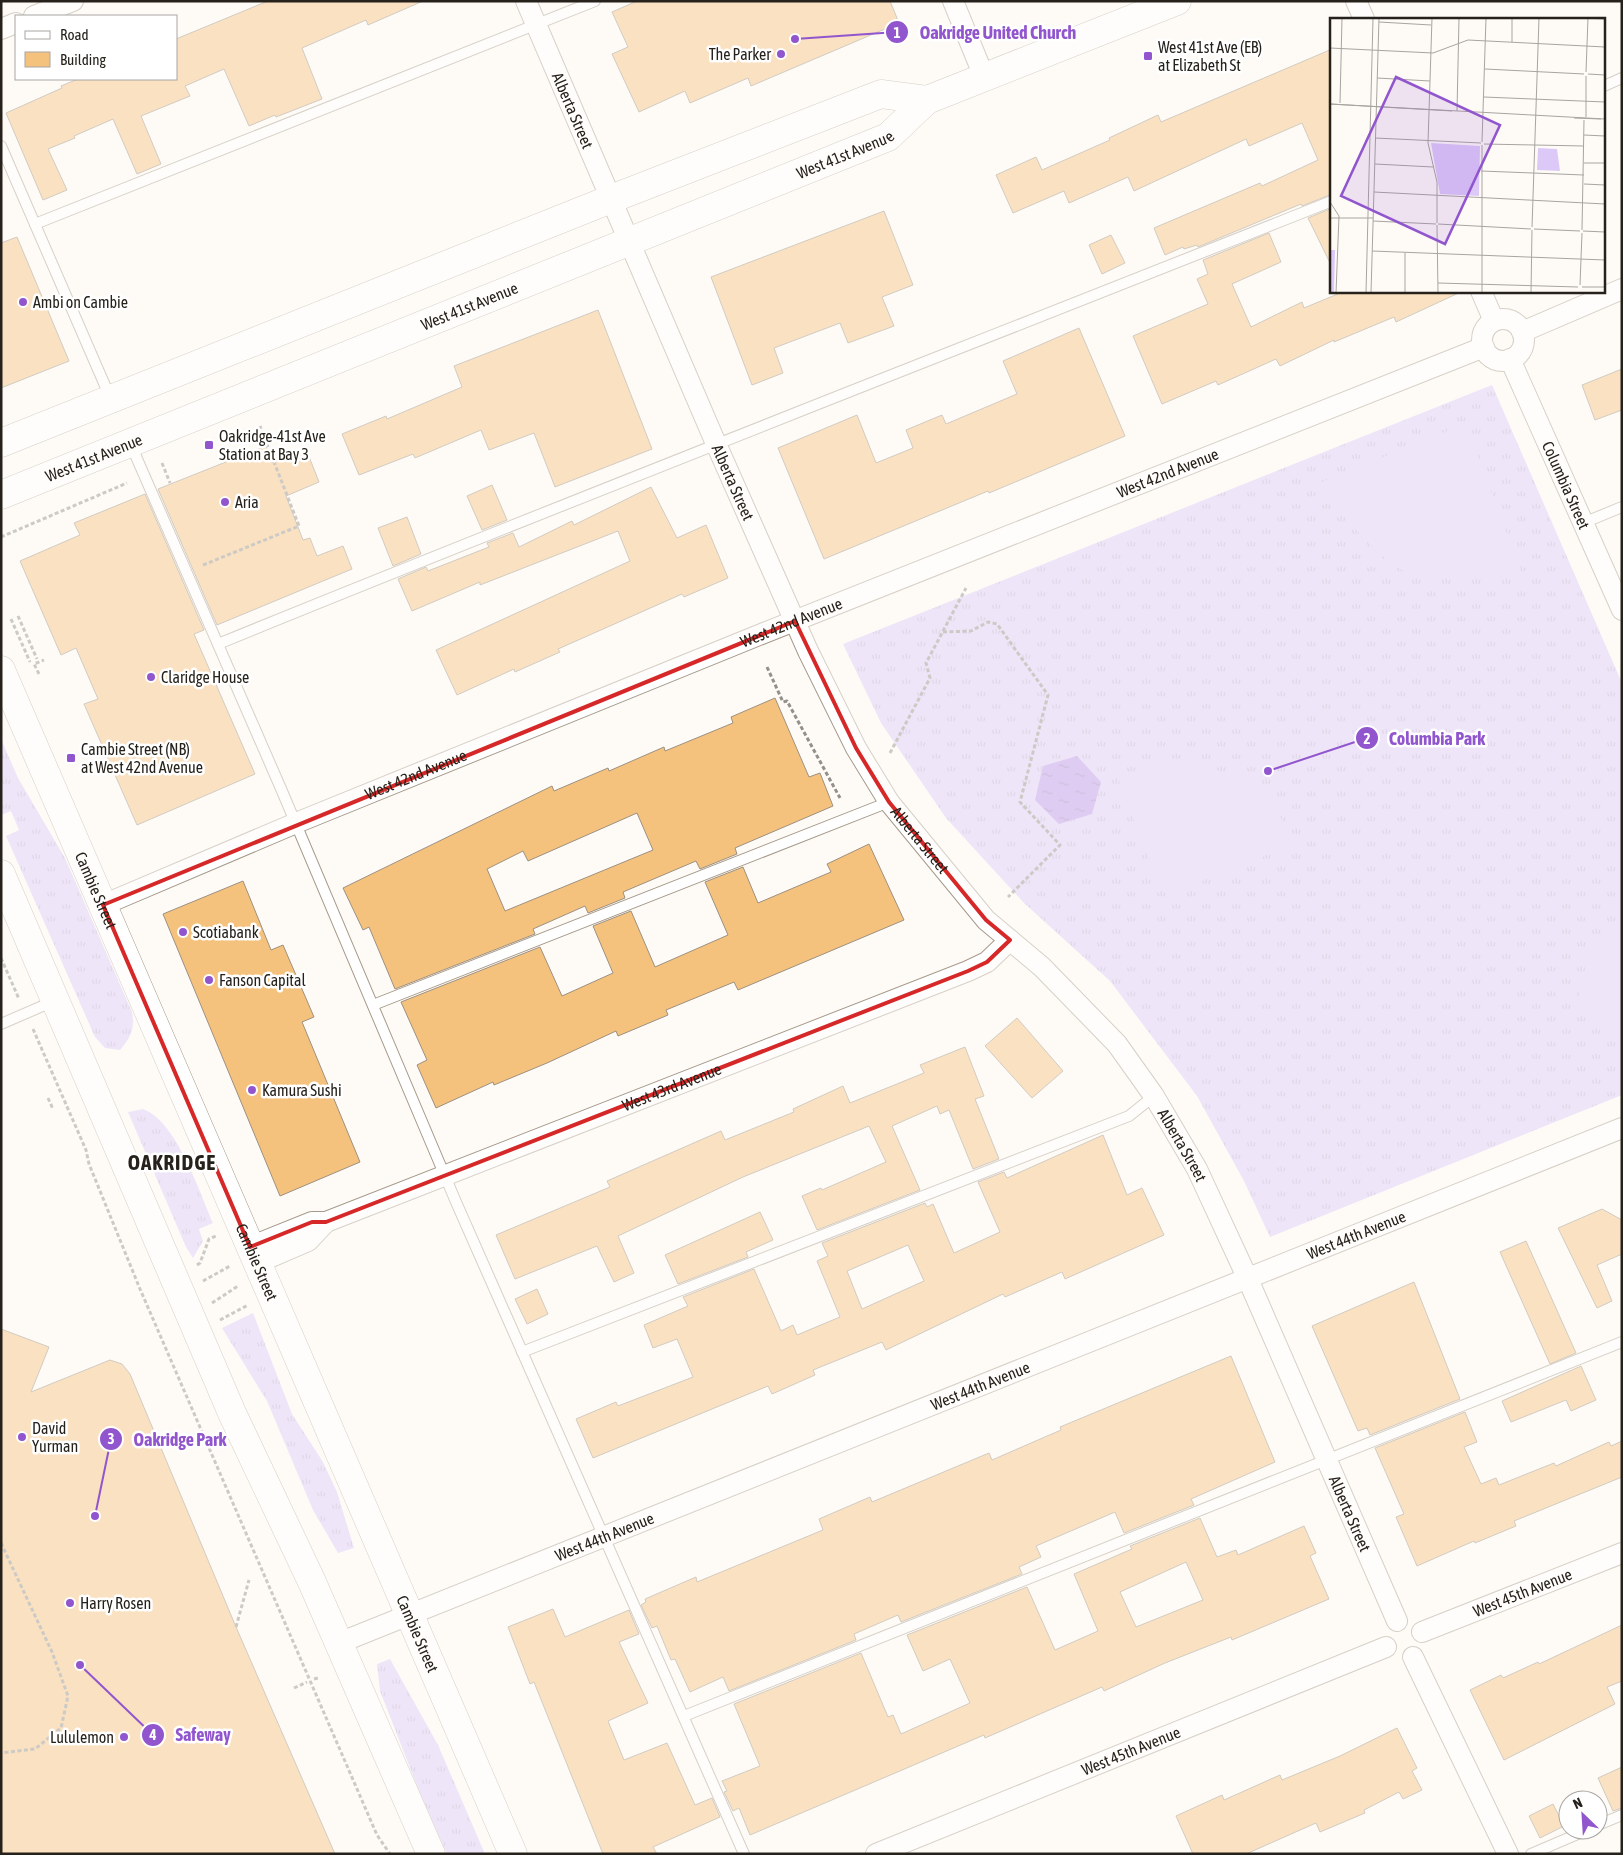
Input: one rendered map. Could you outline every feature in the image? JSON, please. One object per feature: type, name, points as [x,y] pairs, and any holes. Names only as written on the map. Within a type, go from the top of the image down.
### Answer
[{"type":"main road","name":"West 41st Avenue","points":[[1,495],[630,243],[888,137],[927,100],[1177,1]]},
{"type":"main road","name":"West 41st Avenue","points":[[1,444],[611,199],[881,94],[927,100]]},
{"type":"main road","name":"Cambie Street","points":[[1,670],[103,906],[245,1265],[409,1614],[513,1854]]},
{"type":"main road","points":[[1,874],[232,1414],[339,1643],[431,1854]]},
{"type":"street","points":[[37,15],[72,1]]},
{"type":"street","name":"Alberta Street","points":[[526,1],[717,446],[795,621],[856,748],[890,802],[986,920],[1042,967],[1117,1044],[1154,1096],[1197,1170],[1248,1277],[1398,1622]]},
{"type":"street","points":[[953,1],[985,78]]},
{"type":"street","points":[[1356,1],[1364,18]]},
{"type":"street","points":[[1,29],[15,23]]},
{"type":"street","points":[[1522,332],[1622,289]]},
{"type":"street","points":[[1481,292],[1494,321]]},
{"type":"street","points":[[1507,320],[1513,322],[1522,332],[1523,345],[1516,356],[1510,360],[1498,360],[1487,353],[1484,348],[1485,330],[1494,321],[1507,320]]},
{"type":"street","name":"West 42nd Avenue","points":[[103,906],[296,823],[795,621],[1484,348]]},
{"type":"street","name":"Columbia Street","points":[[1510,360],[1622,610]]},
{"type":"street","name":"West 43rd Avenue","points":[[245,1265],[308,1240],[326,1222],[968,971],[986,962],[1010,940]]},
{"type":"street","name":"West 44th Avenue","points":[[339,1643],[1622,1128]]},
{"type":"street","name":"West 45th Avenue","points":[[1422,1632],[1622,1552]]},
{"type":"street","points":[[1398,1622],[1415,1623],[1422,1632],[1424,1644],[1413,1657],[1401,1659],[1386,1647],[1386,1634],[1398,1622]]},
{"type":"street","name":"West 45th Avenue","points":[[876,1854],[1386,1647]]},
{"type":"street","points":[[1413,1657],[1508,1854]]},
{"type":"lane","points":[[35,224],[595,1]]},
{"type":"lane","points":[[1606,85],[1622,78]]},
{"type":"lane","points":[[1,146],[111,399]]},
{"type":"lane","points":[[218,644],[526,518],[717,446],[1330,202]]},
{"type":"lane","points":[[130,443],[296,823],[445,1176],[744,1854]]},
{"type":"lane","points":[[1583,523],[1622,507]]},
{"type":"lane","points":[[373,1005],[890,802]]},
{"type":"lane","points":[[1,1024],[55,1000]]},
{"type":"lane","points":[[522,1352],[1129,1116],[1154,1096]]},
{"type":"lane","points":[[684,1716],[1326,1458],[1622,1342]]},
{"type":"lane","points":[[1608,1821],[1622,1815]]},
{"type":"lane","points":[[1531,1854],[1563,1840]]},
{"type":"path","points":[[186,572],[300,526],[260,426]]},
{"type":"path","points":[[162,463],[170,484]]},
{"type":"path","points":[[1,537],[127,482]]},
{"type":"path","points":[[890,753],[930,678],[926,663],[966,588]]},
{"type":"path","points":[[18,616],[37,659]]},
{"type":"path","points":[[11,619],[30,662]]},
{"type":"path","points":[[943,632],[971,631],[988,622],[997,624],[1048,695],[1020,802],[1060,844],[1008,897]]},
{"type":"path","points":[[39,674],[34,664],[44,660]]},
{"type":"path","points":[[767,667],[783,702],[787,701],[840,798]]},
{"type":"path","points":[[1,958],[20,1000]]},
{"type":"path","points":[[30,1023],[86,1150],[91,1170],[140,1289],[377,1835],[390,1854]]},
{"type":"path","points":[[48,1098],[53,1109]]},
{"type":"path","points":[[192,1267],[200,1263],[209,1239],[216,1236]]},
{"type":"path","points":[[203,1281],[245,1265]]},
{"type":"path","points":[[210,1304],[245,1265]]},
{"type":"path","points":[[218,1321],[248,1304]]},
{"type":"path","points":[[1,1543],[52,1652],[68,1696],[61,1728],[35,1749],[1,1753]]},
{"type":"path","points":[[236,1627],[249,1580]]},
{"type":"path","points":[[294,1688],[307,1682]]},
{"type":"highlighted area","points":[[795,621],[856,748],[889,802],[986,920],[1010,940],[987,962],[968,971],[326,1222],[312,1222],[250,1247],[103,905]]},
{"type":"green space","points":[[1492,385],[1622,683],[1622,1095],[1270,1237],[1244,1181],[1197,1096],[1110,981],[1024,903],[946,818],[881,723],[843,644]]},
{"type":"green space","points":[[1450,430],[1471,438],[1522,574],[1433,576],[1407,572],[1384,558],[1317,484]]},
{"type":"green space","points":[[1,739],[18,778],[65,858],[132,1012],[133,1023],[131,1032],[120,1050],[105,1048],[95,1037],[6,836],[19,830],[11,811],[1,815]]},
{"type":"green space","points":[[1184,757],[1270,791],[1292,845],[1169,894],[1160,888],[1119,781]]},
{"type":"green space","points":[[1622,933],[1622,1045],[1600,1031],[1578,999],[1588,955]]},
{"type":"green space","points":[[143,1109],[155,1116],[176,1142],[194,1176],[213,1223],[199,1229],[203,1241],[193,1258],[186,1247],[128,1112]]},
{"type":"green space","points":[[253,1313],[292,1414],[323,1462],[337,1492],[354,1548],[338,1553],[313,1510],[267,1401],[222,1328]]},
{"type":"green space","points":[[390,1659],[438,1745],[485,1854],[447,1854],[421,1796],[380,1691],[377,1664]]},
{"type":"water","points":[[1077,756],[1101,782],[1092,814],[1059,824],[1035,800],[1043,766]]},
{"type":"building","points":[[268,1],[423,1],[368,25],[366,20],[302,48],[322,99],[276,117],[275,115],[249,126],[224,69],[185,86],[190,96],[141,116],[161,164],[137,174],[113,119],[48,149],[67,190],[43,200],[6,113],[76,80],[178,80],[178,38]]},
{"type":"building","points":[[637,1],[890,1],[899,23],[751,86],[748,78],[690,103],[685,91],[639,112],[612,54],[628,47],[612,12]]},
{"type":"building","points":[[1330,50],[1330,195],[1302,206],[1301,204],[1198,247],[1197,245],[1184,249],[1183,247],[1165,255],[1154,228],[1260,183],[1262,186],[1318,160],[1302,123],[1249,146],[1246,139],[1134,191],[1128,177],[1069,203],[1064,191],[1013,213],[996,175],[1036,157],[1042,170],[1110,140],[1109,138],[1158,115],[1161,122]]},
{"type":"building","points":[[1330,209],[1330,263],[1308,218]]},
{"type":"building","points":[[884,211],[913,285],[882,297],[894,326],[848,343],[840,323],[774,348],[783,373],[752,385],[711,277]]},
{"type":"building","points":[[1269,233],[1281,262],[1232,284],[1251,327],[1302,302],[1304,308],[1343,292],[1461,292],[1396,322],[1394,317],[1334,342],[1334,340],[1280,366],[1276,359],[1218,385],[1216,381],[1162,404],[1133,336],[1208,304],[1197,279],[1208,274],[1203,260]]},
{"type":"building","points":[[1111,235],[1125,263],[1102,274],[1089,245]]},
{"type":"building","name":"Ambi on Cambie","points":[[17,237],[69,361],[1,388],[1,243]]},
{"type":"building","points":[[598,310],[652,449],[555,487],[534,433],[489,450],[481,430],[415,458],[413,454],[359,475],[342,434],[386,416],[387,419],[462,387],[454,366]]},
{"type":"building","points":[[1079,328],[1125,436],[824,559],[778,448],[857,415],[876,463],[913,448],[906,430],[942,415],[946,424],[1017,394],[1003,361]]},
{"type":"building","points":[[1622,369],[1622,410],[1595,420],[1582,385]]},
{"type":"building","points":[[266,446],[273,463],[306,449],[319,482],[286,496],[303,540],[310,538],[317,556],[343,546],[352,569],[217,625],[158,489]]},
{"type":"building","points":[[492,485],[507,520],[482,530],[467,496]]},
{"type":"building","points":[[651,487],[677,538],[706,525],[728,578],[684,597],[682,594],[558,649],[560,652],[515,672],[514,669],[457,695],[436,650],[630,561],[618,531],[480,585],[480,582],[412,611],[398,579],[426,567],[428,571],[489,547],[487,543],[513,533],[519,547],[572,521],[574,525]]},
{"type":"building","name":"Claridge House","points":[[145,494],[204,630],[194,634],[255,774],[137,825],[84,704],[98,699],[76,648],[61,655],[20,561],[80,535],[74,523]]},
{"type":"building","points":[[407,517],[421,554],[393,566],[378,528]]},
{"type":"building","points":[[775,698],[809,777],[820,773],[833,806],[735,848],[737,854],[700,869],[696,861],[623,892],[625,898],[588,913],[585,906],[533,929],[535,934],[395,989],[369,927],[363,930],[343,888],[552,786],[554,791],[608,768],[609,771],[664,747],[665,751],[733,723],[731,717]],"holes":[[[637,813],[653,850],[505,911],[487,869],[523,851],[528,861]]]},
{"type":"building","points":[[869,844],[904,920],[738,990],[734,982],[666,1010],[668,1015],[618,1036],[616,1031],[547,1063],[494,1085],[493,1082],[436,1108],[417,1065],[427,1060],[401,1002],[540,947],[562,996],[613,973],[593,926],[631,911],[655,967],[728,935],[705,882],[743,867],[758,903],[831,872],[827,864]]},
{"type":"building","points":[[243,881],[271,950],[283,945],[314,1017],[302,1022],[360,1162],[280,1196],[163,914]]},
{"type":"building","points":[[1017,1018],[1063,1071],[1032,1098],[985,1046]]},
{"type":"building","points":[[965,1047],[984,1096],[975,1099],[999,1159],[973,1169],[949,1110],[940,1114],[937,1106],[892,1126],[920,1190],[817,1230],[802,1196],[821,1188],[822,1190],[886,1162],[869,1126],[743,1177],[618,1236],[634,1273],[614,1282],[597,1246],[515,1279],[496,1235],[610,1187],[607,1181],[721,1131],[725,1140],[794,1112],[793,1109],[843,1086],[850,1103],[924,1073],[920,1065]]},
{"type":"building","points":[[1103,1135],[1127,1195],[1142,1188],[1164,1235],[1065,1279],[1062,1272],[1005,1297],[1003,1294],[886,1350],[882,1342],[813,1370],[815,1375],[772,1394],[768,1386],[593,1458],[576,1419],[616,1402],[618,1406],[693,1377],[677,1339],[653,1348],[644,1325],[688,1306],[683,1297],[754,1269],[781,1331],[793,1325],[797,1335],[840,1317],[817,1261],[828,1256],[822,1243],[925,1203],[927,1207],[933,1204],[954,1253],[1000,1232],[978,1182],[1004,1172],[1007,1178]],"holes":[[[908,1245],[924,1281],[862,1309],[847,1271]]]},
{"type":"building","points":[[1602,1209],[1622,1220],[1622,1254],[1597,1265],[1612,1301],[1597,1308],[1558,1228]]},
{"type":"building","points":[[760,1212],[773,1240],[746,1252],[748,1257],[678,1284],[665,1255]]},
{"type":"building","points":[[1526,1241],[1576,1353],[1550,1364],[1500,1252]]},
{"type":"building","points":[[1414,1282],[1460,1399],[1370,1435],[1367,1428],[1358,1431],[1312,1326]]},
{"type":"building","points":[[537,1289],[548,1314],[527,1324],[515,1299]]},
{"type":"building","points":[[1,1329],[49,1347],[31,1392],[110,1360],[122,1364],[130,1374],[236,1627],[335,1854],[1,1854]]},
{"type":"building","points":[[1231,1356],[1275,1462],[1191,1499],[1194,1505],[1124,1533],[1115,1512],[1036,1546],[1041,1557],[1019,1567],[1022,1574],[901,1622],[898,1615],[854,1634],[856,1640],[729,1691],[723,1677],[690,1692],[675,1659],[671,1660],[657,1626],[652,1628],[641,1605],[646,1602],[645,1599],[696,1577],[697,1582],[823,1530],[819,1519],[870,1497],[872,1502],[989,1453],[992,1460],[1061,1430],[1060,1427]]},
{"type":"building","points":[[1581,1366],[1596,1400],[1571,1411],[1566,1400],[1511,1422],[1502,1401]]},
{"type":"building","points":[[1465,1412],[1477,1442],[1464,1447],[1481,1484],[1496,1478],[1499,1485],[1554,1463],[1556,1466],[1609,1442],[1611,1446],[1622,1441],[1622,1477],[1514,1521],[1516,1526],[1475,1543],[1474,1541],[1417,1566],[1396,1517],[1404,1514],[1375,1448]]},
{"type":"building","points":[[1200,1518],[1217,1557],[1236,1550],[1238,1555],[1304,1526],[1316,1553],[1310,1556],[1329,1599],[1232,1640],[1231,1637],[1165,1663],[1104,1691],[1102,1687],[985,1738],[984,1735],[750,1835],[739,1808],[733,1811],[724,1792],[727,1791],[722,1781],[760,1766],[734,1704],[861,1653],[888,1717],[893,1715],[901,1734],[970,1703],[950,1659],[923,1671],[907,1635],[1027,1587],[1055,1650],[1098,1631],[1074,1574],[1132,1549],[1130,1546]],"holes":[[[1186,1562],[1203,1600],[1136,1627],[1120,1592]]]},
{"type":"building","points":[[553,1609],[565,1637],[629,1610],[639,1634],[619,1642],[648,1703],[608,1721],[624,1760],[667,1743],[695,1805],[712,1798],[720,1817],[653,1847],[657,1854],[603,1854],[534,1682],[530,1684],[508,1627]]},
{"type":"building","points":[[1622,1625],[1622,1681],[1607,1687],[1615,1704],[1504,1760],[1470,1690],[1501,1675],[1503,1678],[1538,1662],[1539,1664]]},
{"type":"building","points":[[1397,1728],[1417,1768],[1412,1771],[1422,1790],[1403,1799],[1399,1792],[1364,1810],[1365,1813],[1320,1832],[1316,1823],[1246,1854],[1193,1854],[1176,1816],[1222,1795],[1224,1800],[1280,1775],[1282,1780],[1340,1756]]},
{"type":"building","points":[[1622,1767],[1622,1808],[1613,1811],[1608,1800],[1608,1790],[1603,1790],[1598,1778]]},
{"type":"building","points":[[1553,1804],[1558,1814],[1558,1829],[1540,1838],[1529,1816]]},
{"type":"place","name":"Oakridge United Church","points":[[795,39]]},
{"type":"place","name":"The Parker","points":[[781,54]]},
{"type":"place","name":"West 41st Ave (EB) at Elizabeth St","points":[[1148,56]]},
{"type":"place","name":"Ambi on Cambie","points":[[23,302]]},
{"type":"place","name":"Oakridge-41st Ave Station at Bay 3","points":[[209,445]]},
{"type":"place","name":"Aria","points":[[225,502]]},
{"type":"place","name":"Claridge House","points":[[151,677]]},
{"type":"place","name":"Cambie Street (NB) at West 42nd Avenue","points":[[71,758]]},
{"type":"place","name":"Columbia Park","points":[[1268,771]]},
{"type":"place","name":"Scotiabank","points":[[183,932]]},
{"type":"place","name":"Fanson Capital","points":[[209,980]]},
{"type":"place","name":"Kamura Sushi","points":[[252,1090]]},
{"type":"place","name":"David Yurman","points":[[22,1437]]},
{"type":"place","name":"Oakridge Park","points":[[95,1516]]},
{"type":"place","name":"Harry Rosen","points":[[70,1603]]},
{"type":"place","name":"Safeway","points":[[80,1665]]},
{"type":"place","name":"Lululemon","points":[[124,1737]]},
{"type":"district","name":"OAKRIDGE","points":[[172,1163]]}]
